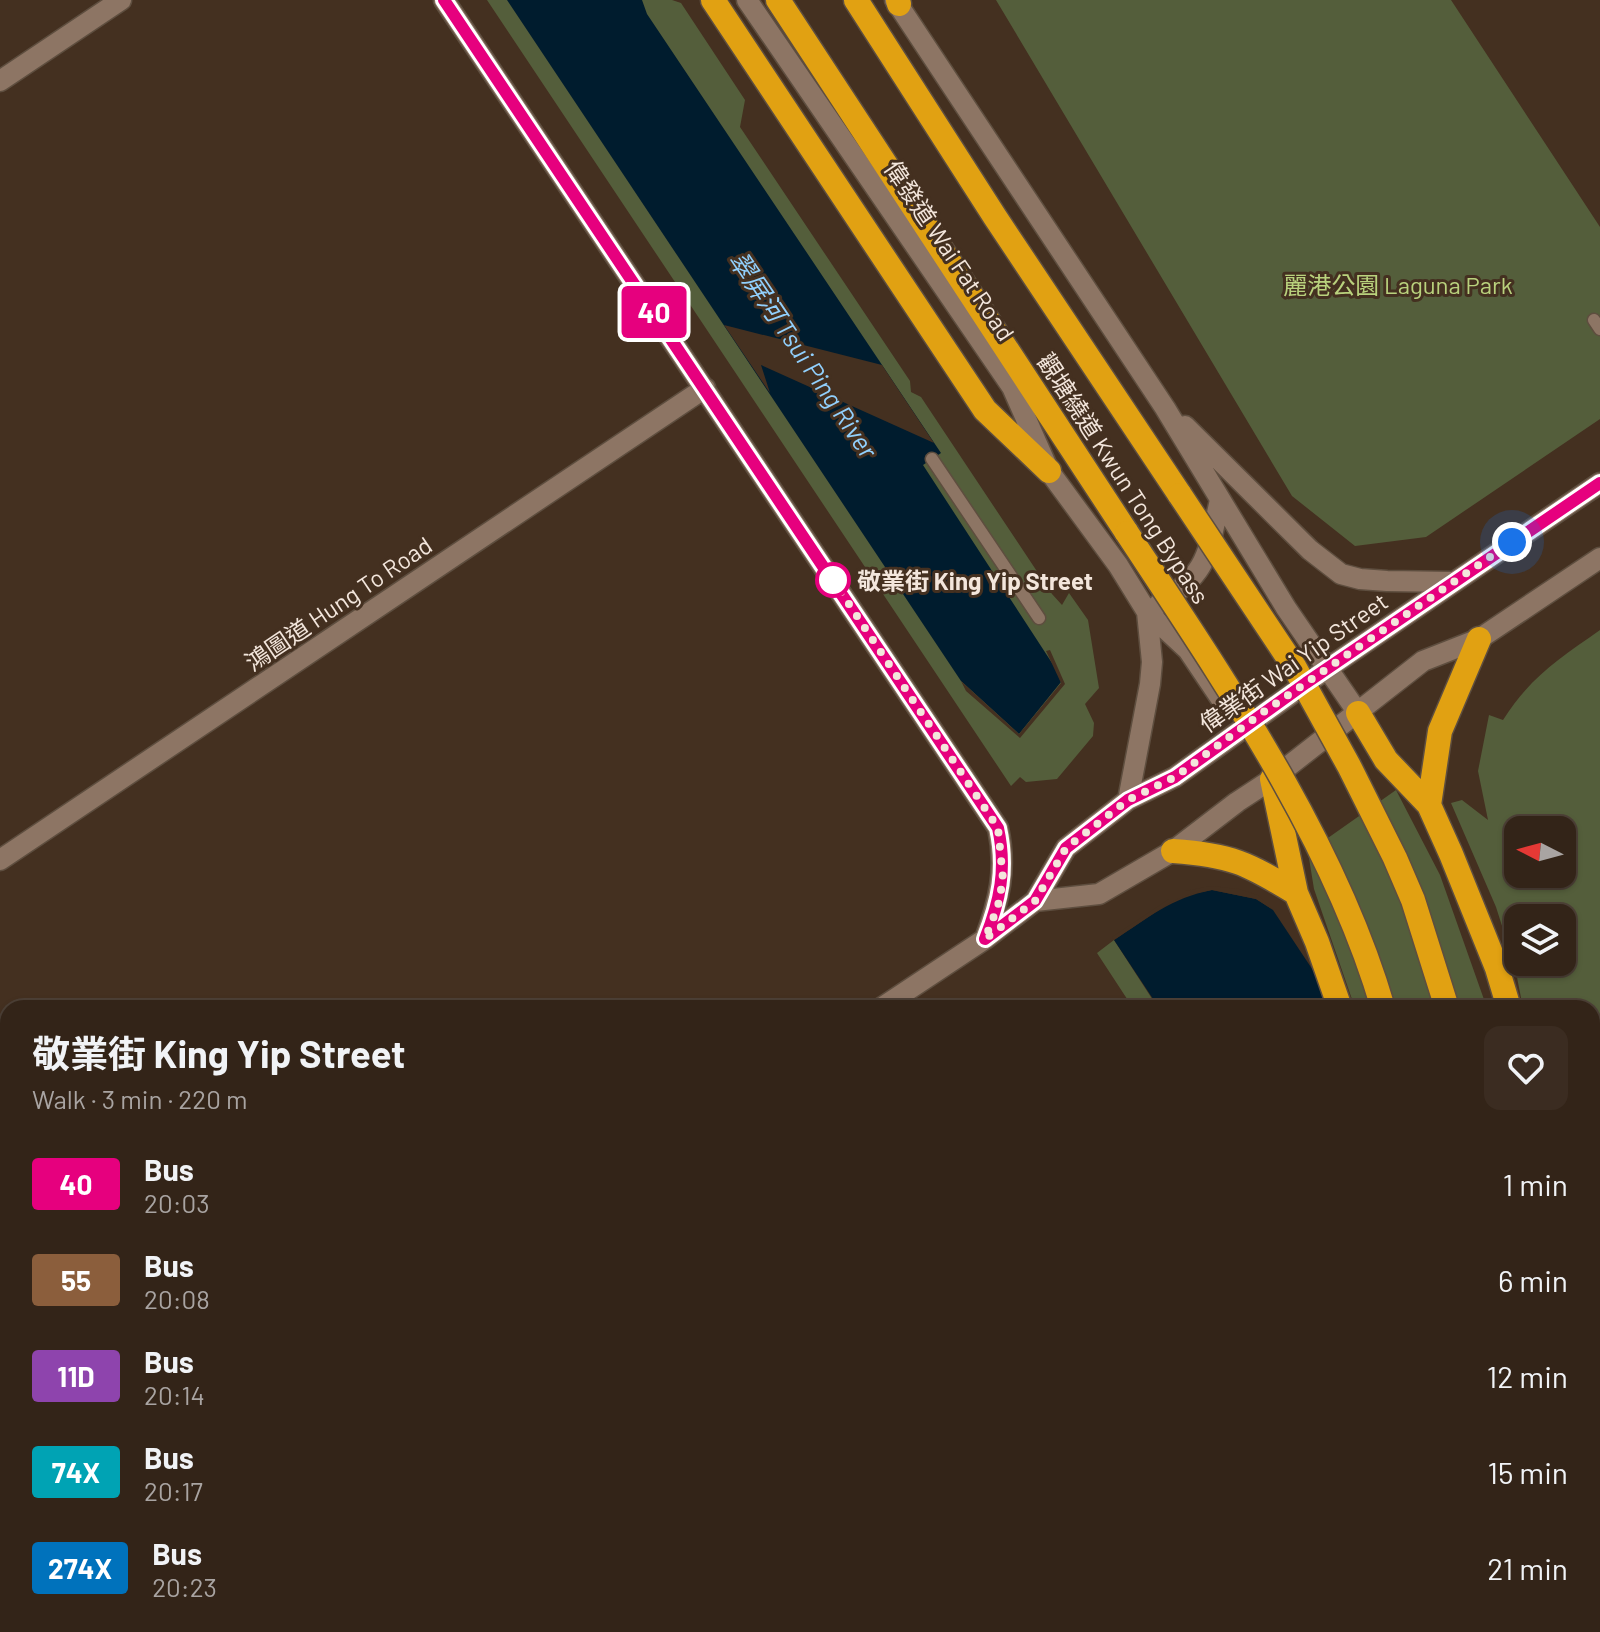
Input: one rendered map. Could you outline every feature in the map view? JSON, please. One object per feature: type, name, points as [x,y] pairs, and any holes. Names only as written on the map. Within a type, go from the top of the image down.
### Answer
[{"type":"highway","points":[[713,0],[985,410],[1049,471]]},
{"type":"highway","name":"觀塘繞道 Kwun Tong Bypass","points":[[778,0],[1176,607],[1294,799],[1355,928],[1380,1000]]},
{"type":"highway","name":"觀塘繞道 Kwun Tong Bypass","points":[[856,0],[995,217],[1295,668],[1395,858],[1427,942],[1445,1000]]},
{"type":"highway","points":[[1429,805],[1440,731],[1479,639]]},
{"type":"highway","points":[[1358,713],[1386,760],[1429,805],[1497,968],[1507,1000]]},
{"type":"highway","points":[[1272,779],[1296,893],[1337,1000]]},
{"type":"highway","points":[[1173,851],[1218,855],[1241,861],[1296,893]]},
{"type":"main road","points":[[0,81],[121,0]]},
{"type":"main road","points":[[444,0],[998,828],[1003,879],[998,906],[985,939]]},
{"type":"main road","name":"偉發道 Wai Fat Road","points":[[747,0],[1012,387],[1049,471],[1118,565],[1147,612],[1188,650],[1272,779]]},
{"type":"main road","points":[[897,1],[1165,408],[1286,608],[1358,713]]},
{"type":"main road","name":"鴻圖道 Hung To Road","points":[[0,860],[705,388]]},
{"type":"main road","points":[[1165,408],[1310,550],[1341,574],[1373,580],[1453,582]]},
{"type":"main road","name":"偉業街 Wai Yip Street","points":[[893,1000],[985,939],[1035,901],[1066,848],[1128,800],[1175,777],[1328,668],[1600,483]]},
{"type":"main road","points":[[1128,800],[1150,684],[1152,662],[1147,612],[1192,581],[1201,568],[1209,549],[1220,500]]},
{"type":"main road","points":[[1035,901],[1099,894],[1173,851],[1272,779],[1423,661],[1479,639],[1600,558]]},
{"type":"lane","points":[[932,459],[1039,618]]},
{"type":"green space","points":[[487,0],[672,0],[681,3],[745,100],[740,127],[910,381],[911,392],[921,397],[1052,594],[1062,605],[1069,593],[1088,620],[1099,688],[1085,704],[1094,723],[1093,736],[1057,779],[1026,782],[1020,777],[1011,786]]},
{"type":"green space","name":"麗港公園 Laguna Park","points":[[996,0],[1451,0],[1600,227],[1600,419],[1426,537],[1355,546],[1292,496]]},
{"type":"green space","points":[[1600,630],[1600,1000],[1521,1000],[1517,976],[1576,976],[1576,904],[1504,904],[1504,932],[1451,803],[1462,800],[1488,820],[1478,771],[1489,715],[1503,720],[1535,680]]},
{"type":"green space","points":[[1396,790],[1440,875],[1484,1000],[1352,1000],[1314,889],[1308,852]]},
{"type":"green space","points":[[1114,940],[1153,1000],[1128,1000],[1097,953]]},
{"type":"water","name":"翠屏河 Tsui Ping River","points":[[507,0],[642,0],[647,14],[941,453],[923,465],[1054,666],[1061,682],[1019,734],[961,681]]},
{"type":"water","points":[[1212,890],[1256,899],[1273,910],[1333,1000],[1154,1000],[1114,940],[1172,904]]},
{"type":"pier","points":[[724,325],[882,365],[934,443],[761,365],[770,393]]},
{"type":"pier","points":[[1050,650],[1065,684],[1020,738],[966,691],[961,681],[1019,734],[1061,683],[1046,651]]},
{"type":"pier","points":[[1211,886],[1258,895],[1273,910],[1256,899],[1212,890],[1171,902],[1114,940],[1112,937],[1169,899],[1185,891]]},
{"type":"bus line","name":"40","points":[[444,0],[998,828],[1003,879],[998,906],[985,939],[1035,901],[1066,848],[1128,800],[1175,777],[1378,633],[1600,483]]},
{"type":"place","name":"敬業街 King Yip Street","points":[[833,580]]},
{"type":"route","points":[[833,580],[998,828],[1003,879],[998,906],[985,939],[1035,901],[1066,848],[1128,800],[1175,777],[1262,713],[1512,542]]}]
